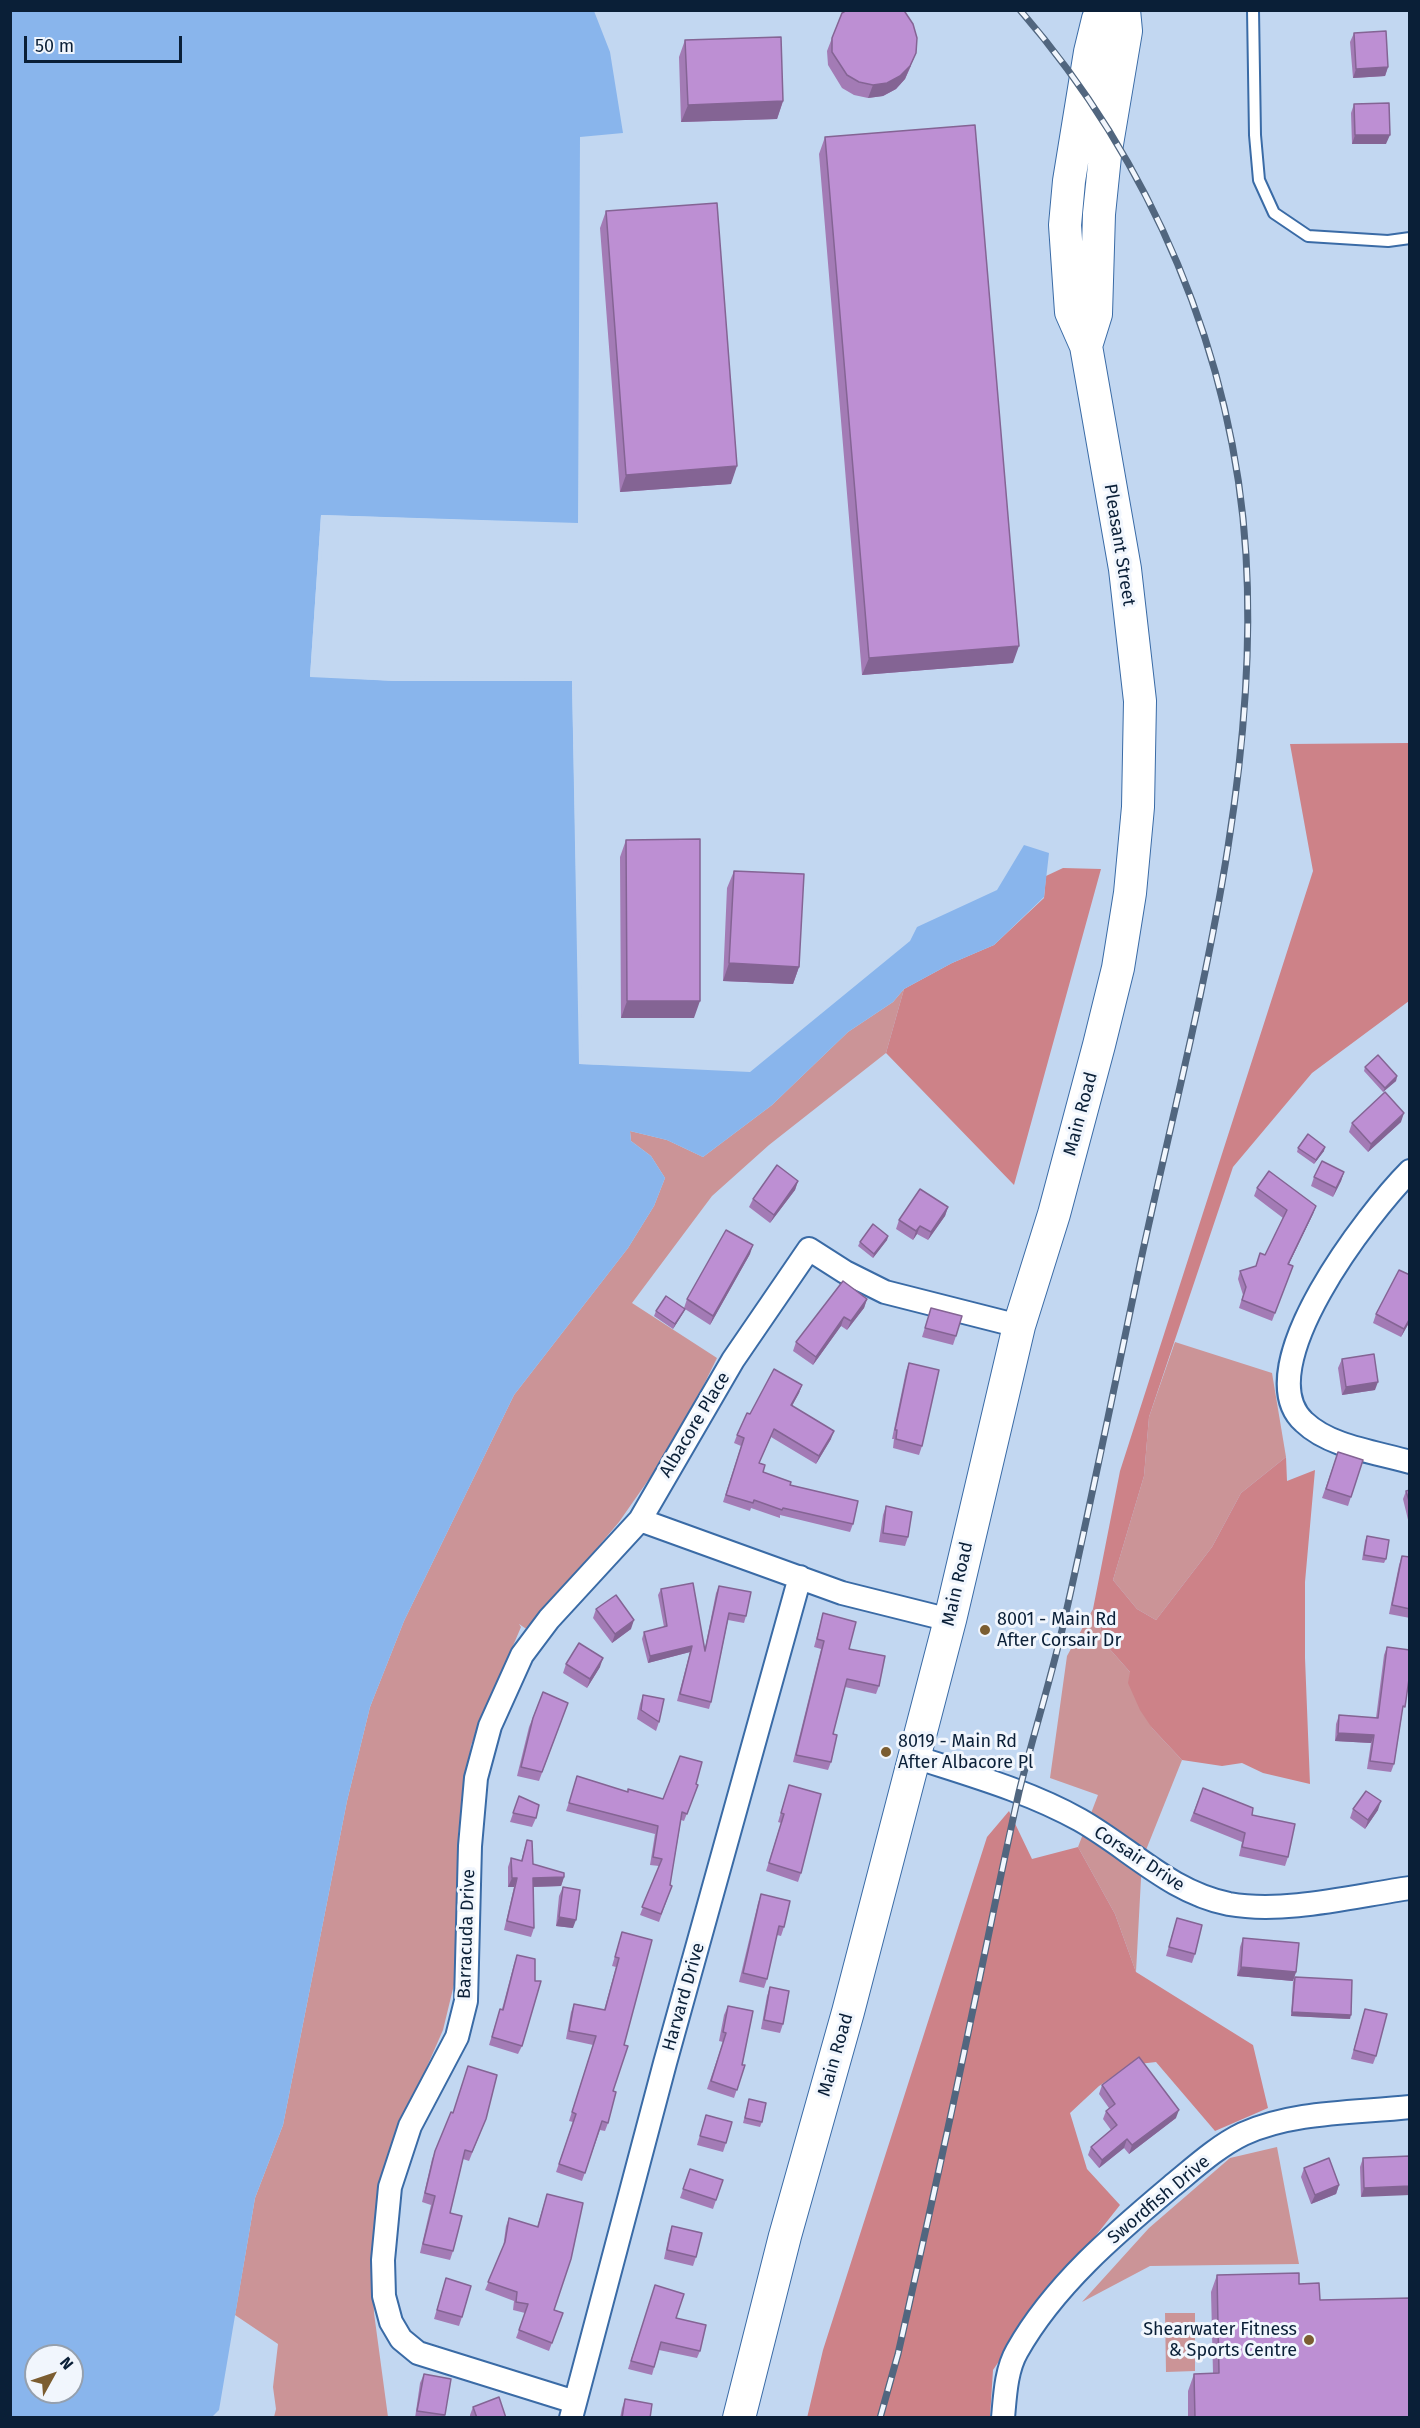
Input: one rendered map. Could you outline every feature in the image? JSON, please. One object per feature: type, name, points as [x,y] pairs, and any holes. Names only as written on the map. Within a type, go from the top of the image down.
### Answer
[{"type":"main road","name":"Pleasant Street","points":[[1105,10],[1098,19],[1090,52],[1065,225],[1071,312],[1086,346],[1125,569],[1140,701],[1140,745]]},
{"type":"main road","name":"Pleasant Street","points":[[1086,346],[1096,314],[1099,214],[1105,156],[1126,31],[1124,10]]},
{"type":"main road","name":"Main Road","points":[[739,2418],[785,2236],[848,2012],[915,1758],[1019,1326],[1054,1214],[1118,968],[1130,893],[1138,807],[1140,745]]},
{"type":"street","points":[[1410,1171],[1358,1232],[1320,1292],[1291,1357],[1287,1388],[1298,1416],[1317,1432],[1343,1443],[1410,1462]]},
{"type":"street","name":"Albacore Place","points":[[640,1520],[733,1360],[809,1249],[845,1272],[885,1292],[1019,1326]]},
{"type":"street","points":[[640,1520],[842,1593],[950,1620]]},
{"type":"street","name":"Barracuda Drive","points":[[573,2410],[418,2353],[401,2339],[391,2322],[384,2296],[383,2260],[390,2187],[410,2126],[457,2037],[466,2001],[470,1846],[476,1778],[490,1726],[522,1655],[549,1619],[640,1520]]},
{"type":"street","name":"Harvard Drive","points":[[573,2410],[671,2040],[800,1577]]},
{"type":"street","name":"Corsair Drive","points":[[915,1758],[1020,1792],[1080,1820],[1165,1879],[1210,1899],[1230,1904],[1269,1907],[1410,1888]]},
{"type":"street","name":"Swordfish Drive","points":[[1003,2418],[1006,2387],[1016,2352],[1074,2275],[1133,2218],[1214,2153],[1244,2134],[1278,2122],[1410,2108]]},
{"type":"lane","points":[[1253,10],[1255,135],[1259,180],[1274,213],[1308,236],[1388,241],[1410,238]]},
{"type":"shaded area","points":[[1409,743],[1409,1001],[1312,1073],[1233,1167],[1149,1417],[1144,1476],[1113,1580],[1137,1609],[1156,1620],[1212,1547],[1241,1493],[1286,1457],[1287,1481],[1315,1470],[1305,1582],[1305,1658],[1310,1784],[1263,1773],[1242,1763],[1222,1766],[1182,1760],[1152,1728],[1140,1710],[1128,1683],[1130,1672],[1107,1646],[1093,1609],[1120,1471],[1313,871],[1290,744]]},
{"type":"shaded area","points":[[1063,868],[1101,869],[1014,1185],[886,1053],[904,989],[952,963],[994,945],[1044,898],[1046,876]]},
{"type":"shaded area","points":[[904,989],[886,1053],[769,1145],[712,1196],[632,1303],[717,1358],[677,1439],[619,1522],[528,1630],[519,1624],[521,1627],[471,1745],[458,1835],[458,1968],[443,2030],[387,2158],[379,2200],[373,2282],[374,2313],[388,2417],[274,2417],[276,2409],[273,2387],[278,2344],[235,2315],[255,2198],[283,2125],[347,1801],[370,1707],[404,1621],[514,1395],[628,1248],[654,1206],[665,1178],[651,1156],[631,1141],[630,1131],[667,1140],[703,1157],[772,1105],[848,1032],[893,1002]]},
{"type":"shaded area","points":[[1175,1342],[1272,1373],[1286,1457],[1241,1493],[1212,1547],[1156,1620],[1137,1609],[1113,1580],[1144,1476],[1149,1417]]},
{"type":"shaded area","points":[[1093,1609],[1107,1646],[1130,1672],[1152,1728],[1182,1760],[1142,1860],[1136,1972],[1115,1914],[1078,1847],[1098,1795],[1050,1778],[1067,1656]]},
{"type":"shaded area","points":[[1009,1811],[1032,1859],[1078,1847],[1115,1914],[1136,1972],[1253,2045],[1268,2108],[1215,2131],[1156,2062],[1130,2065],[1099,2086],[1070,2113],[1087,2169],[1120,2205],[1015,2338],[993,2370],[990,2417],[807,2418],[823,2350],[987,1837]]},
{"type":"shaded area","points":[[1277,2147],[1299,2264],[1150,2266],[1082,2302],[1149,2228],[1230,2158]]},
{"type":"shaded area","points":[[1165,2313],[1195,2313],[1195,2371],[1166,2372]]},
{"type":"water","points":[[11,11],[594,11],[610,52],[623,133],[580,137],[578,523],[321,515],[310,676],[395,681],[572,681],[580,1064],[750,1072],[910,941],[917,927],[997,890],[1024,845],[1049,853],[1044,897],[994,945],[952,963],[904,989],[893,1002],[848,1032],[772,1105],[703,1157],[667,1140],[630,1131],[631,1141],[651,1156],[665,1178],[654,1206],[628,1248],[514,1395],[404,1621],[370,1707],[347,1801],[283,2125],[255,2198],[219,2410],[211,2418],[11,2418]]},
{"type":"pier","points":[[321,515],[581,524],[578,526],[324,518],[314,674],[574,679],[583,1061],[636,1063],[636,1066],[579,1064],[572,681],[395,681],[310,677]]},
{"type":"building","points":[[847,10],[903,10],[905,12],[913,24],[917,38],[916,53],[910,66],[900,76],[887,83],[873,85],[859,82],[847,75],[832,52],[832,38],[842,13]]},
{"type":"building","points":[[1386,31],[1388,67],[1356,69],[1354,33]]},
{"type":"building","points":[[781,37],[783,101],[688,105],[685,40]]},
{"type":"building","points":[[1389,103],[1390,135],[1355,135],[1354,104]]},
{"type":"building","points":[[975,125],[1019,646],[869,658],[825,137]]},
{"type":"building","points":[[717,203],[737,466],[626,475],[606,211]]},
{"type":"building","points":[[700,839],[700,1001],[627,1001],[626,840]]},
{"type":"building","points":[[734,871],[804,874],[799,967],[729,963]]},
{"type":"building","points":[[1378,1055],[1397,1076],[1385,1088],[1365,1067]]},
{"type":"building","points":[[1385,1092],[1404,1113],[1371,1144],[1352,1123]]},
{"type":"building","points":[[1308,1134],[1325,1147],[1316,1160],[1298,1148]]},
{"type":"building","points":[[1322,1161],[1344,1172],[1336,1188],[1314,1177]]},
{"type":"building","points":[[777,1165],[798,1181],[774,1215],[753,1199]]},
{"type":"building","points":[[1269,1171],[1316,1206],[1288,1264],[1293,1266],[1275,1313],[1242,1300],[1246,1287],[1240,1271],[1256,1266],[1260,1253],[1265,1255],[1287,1210],[1257,1188]]},
{"type":"building","points":[[920,1189],[948,1207],[931,1232],[920,1226],[916,1231],[899,1220]]},
{"type":"building","points":[[873,1224],[888,1236],[874,1254],[860,1242]]},
{"type":"building","points":[[726,1230],[753,1245],[713,1316],[687,1299]]},
{"type":"building","points":[[1399,1270],[1410,1275],[1410,1318],[1404,1329],[1376,1314]]},
{"type":"building","points":[[843,1281],[867,1299],[851,1321],[844,1317],[816,1357],[796,1342]]},
{"type":"building","points":[[666,1296],[685,1309],[675,1324],[656,1311]]},
{"type":"building","points":[[931,1308],[962,1316],[956,1336],[925,1328]]},
{"type":"building","points":[[1374,1354],[1378,1382],[1346,1387],[1342,1359]]},
{"type":"building","points":[[909,1363],[939,1370],[922,1446],[896,1439],[897,1430],[895,1430]]},
{"type":"building","points":[[774,1369],[802,1385],[791,1405],[834,1431],[819,1456],[774,1429],[759,1463],[765,1465],[763,1472],[791,1482],[790,1485],[858,1501],[853,1524],[783,1508],[782,1510],[754,1500],[753,1503],[726,1495],[744,1438],[737,1435],[747,1413],[750,1414]]},
{"type":"building","points":[[1338,1452],[1363,1460],[1351,1497],[1326,1489]]},
{"type":"building","points":[[1410,1490],[1410,1504],[1406,1491]]},
{"type":"building","points":[[886,1506],[912,1512],[908,1537],[883,1533]]},
{"type":"building","points":[[1367,1536],[1389,1540],[1386,1559],[1364,1555]]},
{"type":"building","points":[[1402,1556],[1410,1557],[1410,1609],[1392,1605]]},
{"type":"building","points":[[693,1583],[705,1651],[719,1586],[751,1592],[746,1616],[729,1613],[711,1702],[680,1694],[692,1646],[650,1656],[644,1632],[667,1626],[661,1589]]},
{"type":"building","points":[[616,1595],[634,1620],[615,1634],[596,1609]]},
{"type":"building","points":[[823,1613],[856,1622],[849,1649],[885,1656],[879,1686],[847,1679],[833,1734],[837,1735],[831,1762],[796,1755],[824,1641],[817,1639]]},
{"type":"building","points":[[579,1643],[603,1658],[590,1679],[566,1664]]},
{"type":"building","points":[[1387,1647],[1410,1650],[1410,1672],[1394,1764],[1370,1761],[1374,1735],[1338,1733],[1339,1715],[1378,1718]]},
{"type":"building","points":[[543,1692],[568,1703],[542,1772],[521,1767],[533,1718]]},
{"type":"building","points":[[643,1695],[664,1699],[659,1722],[641,1710]]},
{"type":"building","points":[[680,1756],[702,1762],[696,1784],[698,1785],[687,1814],[682,1812],[670,1885],[672,1886],[661,1914],[642,1907],[662,1859],[653,1857],[658,1826],[569,1803],[577,1776],[628,1792],[628,1789],[663,1799]]},
{"type":"building","points":[[789,1785],[821,1794],[801,1873],[769,1863],[784,1814],[781,1813]]},
{"type":"building","points":[[1203,1788],[1253,1808],[1252,1815],[1295,1824],[1288,1857],[1242,1847],[1245,1833],[1194,1813]]},
{"type":"building","points":[[1366,1791],[1381,1801],[1368,1820],[1353,1809]]},
{"type":"building","points":[[519,1796],[539,1805],[536,1818],[513,1813]]},
{"type":"building","points":[[527,1840],[532,1841],[533,1864],[564,1873],[564,1877],[533,1878],[534,1928],[507,1921],[517,1878],[512,1878],[511,1858],[522,1861]]},
{"type":"building","points":[[563,1887],[580,1890],[576,1920],[559,1917]]},
{"type":"building","points":[[761,1894],[790,1901],[784,1927],[779,1926],[767,1979],[743,1973]]},
{"type":"building","points":[[1177,1918],[1202,1925],[1195,1954],[1169,1947]]},
{"type":"building","points":[[622,1932],[652,1940],[624,2045],[628,2046],[613,2091],[616,2092],[608,2123],[602,2121],[585,2173],[559,2164],[576,2114],[572,2112],[596,2036],[569,2031],[574,2004],[605,2010],[619,1958],[615,1957]]},
{"type":"building","points":[[1243,1938],[1299,1943],[1296,1972],[1241,1967]]},
{"type":"building","points":[[517,1955],[535,1959],[535,1981],[541,1981],[522,2046],[492,2037],[500,2009],[503,2010]]},
{"type":"building","points":[[1295,1977],[1352,1980],[1351,2015],[1292,2012]]},
{"type":"building","points":[[770,1987],[789,1991],[783,2024],[764,2020]]},
{"type":"building","points":[[728,2006],[753,2011],[742,2065],[745,2065],[737,2090],[711,2081],[726,2033],[723,2032]]},
{"type":"building","points":[[1365,2009],[1387,2014],[1376,2056],[1354,2050]]},
{"type":"building","points":[[1139,2057],[1179,2110],[1132,2145],[1127,2139],[1102,2160],[1091,2147],[1117,2125],[1106,2111],[1115,2104],[1102,2085]]},
{"type":"building","points":[[468,2066],[497,2075],[486,2119],[472,2152],[465,2150],[450,2213],[462,2216],[453,2251],[423,2244],[435,2196],[425,2193],[435,2151],[451,2112],[453,2113]]},
{"type":"building","points":[[749,2099],[766,2103],[762,2122],[745,2118]]},
{"type":"building","points":[[706,2115],[732,2122],[726,2143],[700,2136]]},
{"type":"building","points":[[1410,2156],[1410,2186],[1364,2188],[1363,2158]]},
{"type":"building","points":[[1329,2158],[1339,2185],[1315,2195],[1304,2168]]},
{"type":"building","points":[[690,2169],[723,2180],[716,2200],[683,2189]]},
{"type":"building","points":[[547,2194],[583,2203],[571,2259],[554,2310],[563,2313],[552,2343],[519,2330],[528,2304],[516,2302],[517,2292],[488,2282],[505,2242],[509,2218],[538,2227]]},
{"type":"building","points":[[672,2226],[702,2233],[696,2257],[667,2250]]},
{"type":"building","name":"Shearwater Fitness & Sports Centre","points":[[1299,2273],[1299,2284],[1319,2283],[1320,2300],[1410,2298],[1410,2418],[1195,2418],[1194,2374],[1219,2373],[1217,2275]]},
{"type":"building","points":[[446,2278],[471,2286],[462,2317],[437,2310]]},
{"type":"building","points":[[655,2285],[684,2294],[676,2318],[706,2325],[700,2351],[661,2342],[654,2367],[631,2361]]},
{"type":"building","points":[[424,2374],[451,2379],[445,2415],[417,2411]]},
{"type":"building","points":[[499,2397],[506,2418],[477,2418],[473,2407]]},
{"type":"building","points":[[625,2399],[652,2404],[650,2418],[622,2418]]},
{"type":"railway","points":[[880,2418],[898,2354],[926,2229],[1019,1792],[1063,1626],[1200,996],[1218,908],[1243,731],[1248,643],[1246,555],[1238,480],[1224,407],[1204,334],[1178,264],[1146,196],[1109,131],[1067,69],[1020,10]]},
{"type":"place","name":"8001 - Main Rd After Corsair Dr","points":[[985,1630]]},
{"type":"place","name":"8019 - Main Rd After Albacore Pl","points":[[886,1752]]},
{"type":"place","name":"Shearwater Fitness & Sports Centre","points":[[1309,2340]]}]
